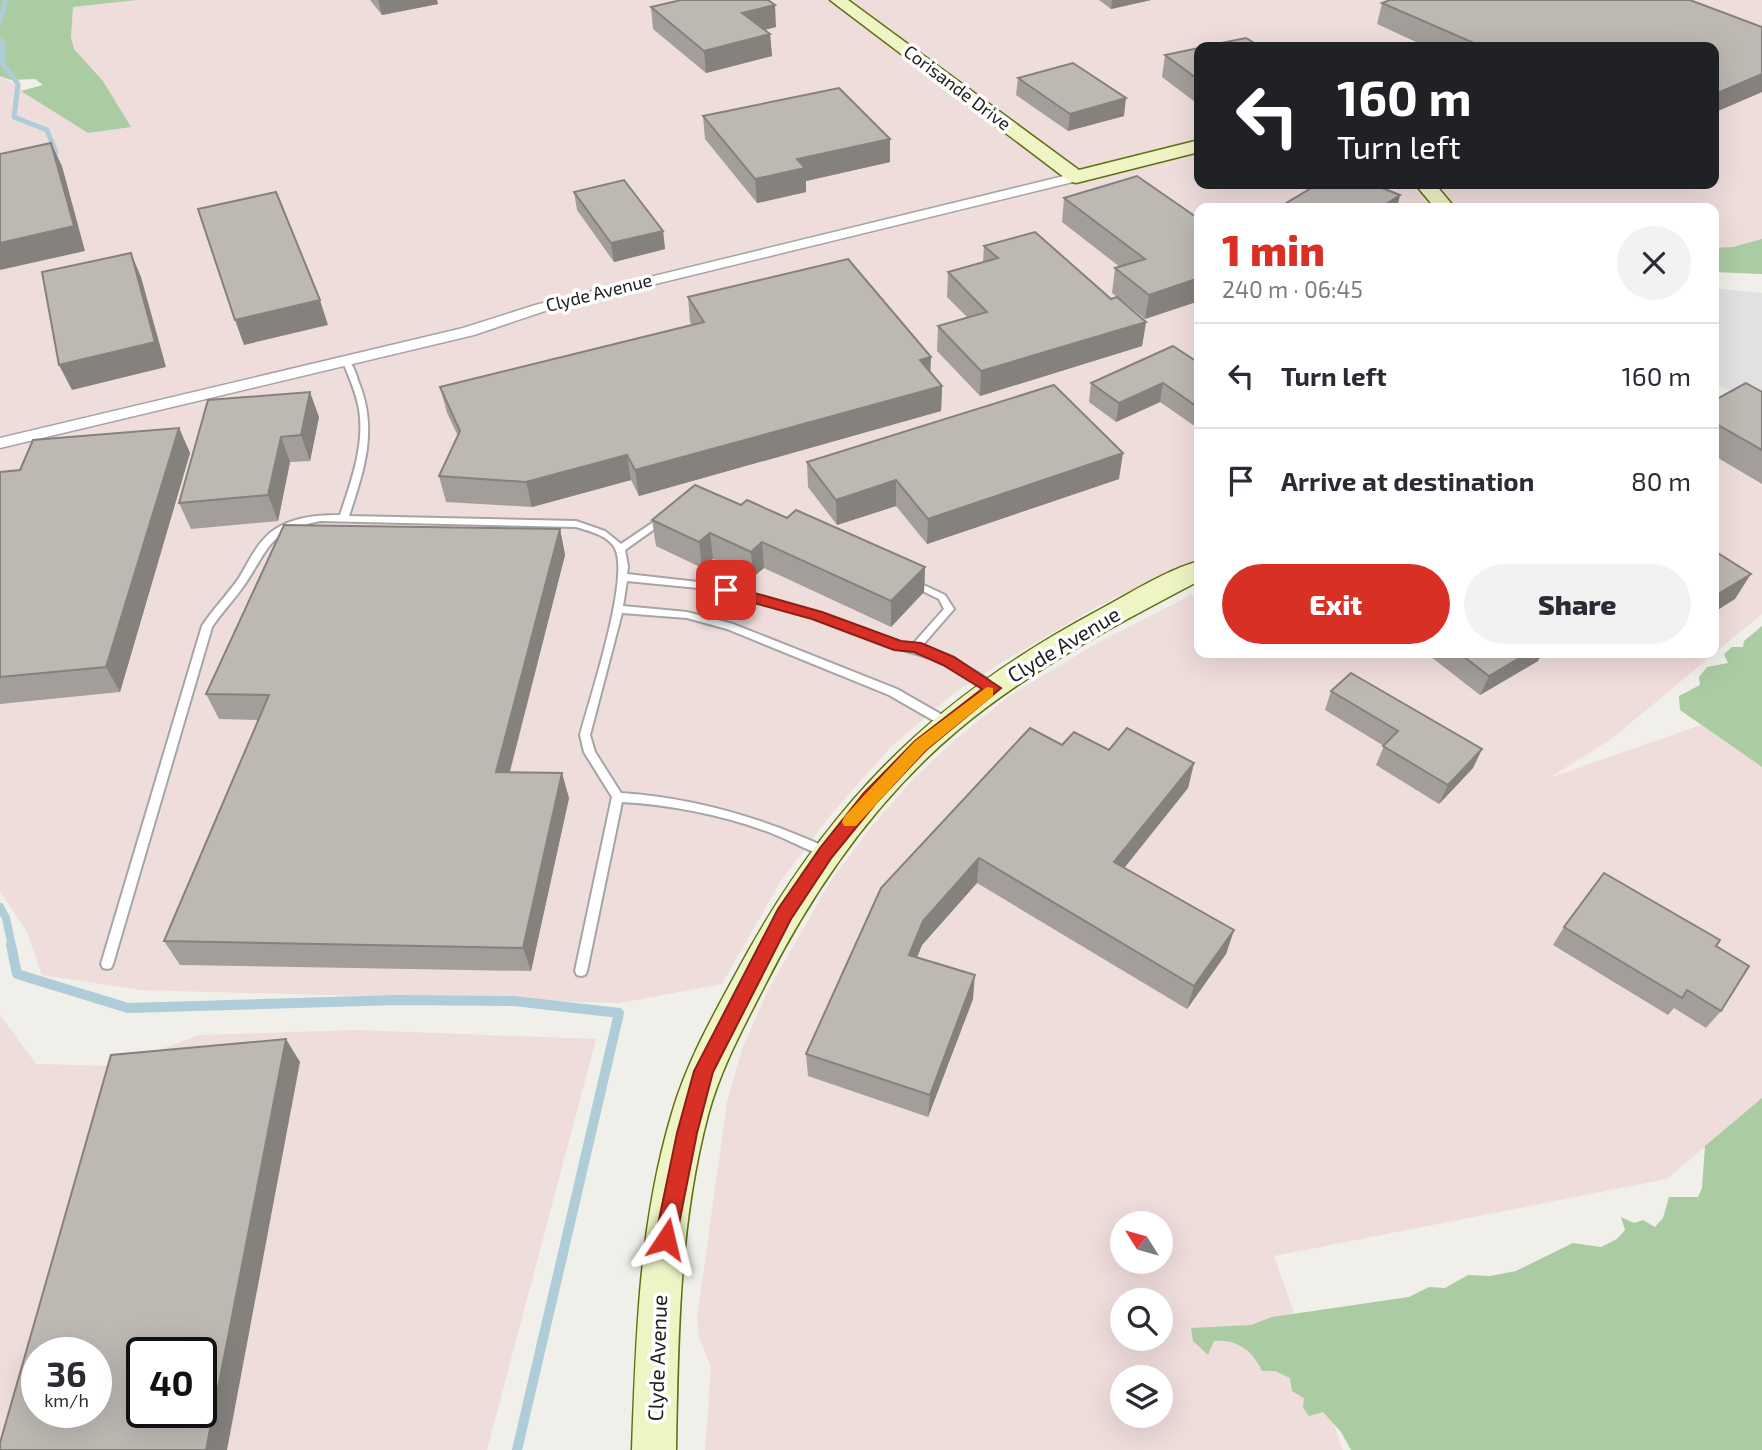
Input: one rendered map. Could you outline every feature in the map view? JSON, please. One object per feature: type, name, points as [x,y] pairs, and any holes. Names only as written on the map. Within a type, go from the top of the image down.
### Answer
[{"type":"street","name":"Corisande Drive","points":[[843,1],[1076,177]]},
{"type":"street","name":"Clyde Avenue","points":[[0,443],[347,362],[468,332],[540,308],[1194,147]]},
{"type":"street","points":[[1429,189],[1441,203]]},
{"type":"street","name":"Clyde Avenue","points":[[654,1450],[662,1261],[687,1133],[704,1071],[766,947],[826,852],[879,789],[947,723],[993,688],[1060,645],[1194,573]]},
{"type":"lane","points":[[343,519],[360,467],[364,438],[364,411],[347,362]]},
{"type":"lane","points":[[620,549],[672,515]]},
{"type":"lane","points":[[107,964],[207,626],[235,592],[257,550],[266,541],[292,524],[306,520],[343,519],[576,524],[610,537],[620,549],[624,577],[585,735],[586,746],[611,781],[617,797],[581,971]]},
{"type":"lane","points":[[896,575],[948,602],[945,616],[916,647]]},
{"type":"lane","points":[[624,577],[739,593],[829,619],[900,646],[916,647],[948,661],[993,688]]},
{"type":"lane","points":[[617,609],[687,615],[730,626],[893,692],[947,723]]},
{"type":"lane","points":[[617,797],[697,805],[772,829],[826,852]]},
{"type":"shaded area","points":[[137,0],[1762,0],[1762,274],[1719,271],[1719,203],[1194,203],[1194,560],[1094,608],[1001,663],[954,693],[891,747],[833,812],[780,882],[722,984],[620,1003],[140,990],[42,975],[27,932],[0,891],[0,75],[88,133],[130,126],[103,81],[74,49],[71,37],[73,7]]},
{"type":"shaded area","points":[[1719,289],[1762,293],[1762,406],[1719,386]]},
{"type":"shaded area","points":[[1719,397],[1762,422],[1762,614],[1719,650]]},
{"type":"shaded area","points":[[1194,594],[1194,658],[1709,658],[1610,740],[1549,778],[1701,725],[1762,767],[1762,1098],[1667,1179],[1274,1256],[1343,1450],[705,1450],[711,1367],[699,1337],[697,1318],[727,1102],[742,1049],[768,990],[832,879],[870,828],[915,777],[958,737],[1009,696],[1097,643]]},
{"type":"shaded area","points":[[0,1015],[36,1064],[116,1066],[199,1035],[356,1030],[596,1039],[487,1450],[0,1450]]},
{"type":"green space","points":[[0,0],[137,0],[73,7],[71,37],[74,49],[103,81],[131,127],[88,133],[21,91],[43,85],[35,79],[11,80],[0,76]]},
{"type":"green space","points":[[1762,239],[1762,274],[1719,272],[1719,248]]},
{"type":"green space","points":[[1762,626],[1762,767],[1680,710],[1679,696],[1700,685],[1699,677],[1707,667],[1728,663],[1724,654],[1732,647],[1743,647],[1744,641]]},
{"type":"green space","points":[[1762,1098],[1762,1450],[1351,1450],[1341,1432],[1323,1412],[1309,1416],[1303,1407],[1304,1398],[1292,1391],[1290,1378],[1275,1371],[1262,1371],[1249,1352],[1237,1344],[1214,1341],[1208,1355],[1193,1341],[1191,1328],[1251,1325],[1272,1317],[1409,1297],[1429,1287],[1445,1288],[1468,1275],[1490,1276],[1516,1271],[1573,1243],[1601,1247],[1617,1239],[1625,1230],[1621,1217],[1634,1223],[1643,1220],[1655,1227],[1663,1218],[1669,1197],[1698,1197],[1702,1188],[1705,1146]]},
{"type":"building","points":[[681,0],[768,0],[775,5],[742,13],[770,34],[704,51],[651,7]]},
{"type":"building","points":[[1390,0],[1690,0],[1762,27],[1762,74],[1719,92],[1719,42],[1472,42],[1382,3]]},
{"type":"building","points":[[1246,38],[1253,42],[1226,42]]},
{"type":"building","points":[[1194,49],[1194,76],[1165,55]]},
{"type":"building","points":[[1073,63],[1126,98],[1070,114],[1018,78]]},
{"type":"building","points":[[839,88],[890,139],[797,159],[805,168],[755,179],[703,116]]},
{"type":"building","points":[[51,143],[74,226],[0,243],[0,154]]},
{"type":"building","points":[[1137,176],[1194,216],[1194,280],[1149,295],[1115,268],[1145,259],[1064,198]]},
{"type":"building","points":[[624,180],[663,231],[611,243],[574,192]]},
{"type":"building","points":[[1310,189],[1385,189],[1400,195],[1388,203],[1286,203]]},
{"type":"building","points":[[276,192],[320,300],[235,320],[198,209]]},
{"type":"building","points":[[1035,232],[1111,299],[1117,297],[1146,322],[981,371],[938,326],[987,312],[948,272],[998,258],[984,246]]},
{"type":"building","points":[[131,253],[155,342],[59,365],[42,272]]},
{"type":"building","points":[[848,259],[931,357],[920,360],[942,386],[635,470],[627,455],[526,482],[439,476],[460,431],[440,387],[704,322],[688,297]]},
{"type":"building","points":[[1173,346],[1194,360],[1194,405],[1163,383],[1119,403],[1091,383]]},
{"type":"building","points":[[1746,383],[1762,392],[1762,450],[1719,425],[1719,398]]},
{"type":"building","points":[[1054,385],[1123,453],[928,519],[896,480],[836,500],[807,462]]},
{"type":"building","points":[[310,392],[301,435],[281,437],[268,495],[179,503],[208,400]]},
{"type":"building","points":[[179,428],[106,667],[0,677],[0,472],[20,470],[33,440]]},
{"type":"building","points":[[695,485],[741,505],[747,500],[787,518],[796,510],[925,567],[891,601],[762,542],[751,552],[710,533],[699,542],[652,520]]},
{"type":"building","points":[[284,525],[560,529],[496,772],[562,773],[523,948],[164,941],[269,695],[206,694]]},
{"type":"building","points":[[1719,554],[1751,574],[1719,593]]},
{"type":"building","points":[[1466,658],[1520,658],[1489,676]]},
{"type":"building","points":[[1351,673],[1482,749],[1448,785],[1383,746],[1398,731],[1331,691]]},
{"type":"building","points":[[1030,728],[1062,745],[1074,732],[1109,750],[1127,728],[1194,763],[1114,862],[1234,930],[1194,986],[979,858],[923,921],[909,955],[975,975],[930,1095],[806,1054],[881,888]]},
{"type":"building","points":[[1604,873],[1720,940],[1716,946],[1749,966],[1721,1011],[1687,990],[1682,998],[1564,927]]},
{"type":"building","points":[[286,1039],[217,1393],[217,1337],[126,1337],[126,1428],[210,1428],[206,1450],[0,1450],[21,1370],[21,1428],[112,1428],[112,1337],[30,1337],[111,1055]]},
{"type":"waterway","points":[[0,21],[6,0]]},
{"type":"waterway","points":[[0,40],[3,44],[2,63],[18,84],[14,117],[47,130],[56,153],[47,155]]},
{"type":"waterway","points":[[0,907],[6,918],[12,947]]},
{"type":"waterway","points":[[11,945],[17,974],[128,1008],[397,1000],[514,1001],[619,1013],[517,1450]]},
{"type":"slow traffic","points":[[850,822],[921,746],[987,692]]},
{"type":"route","points":[[666,1239],[687,1133],[704,1071],[785,914],[826,852],[870,798],[921,746],[993,688],[970,672],[916,647],[900,646],[817,615],[726,590]]}]
